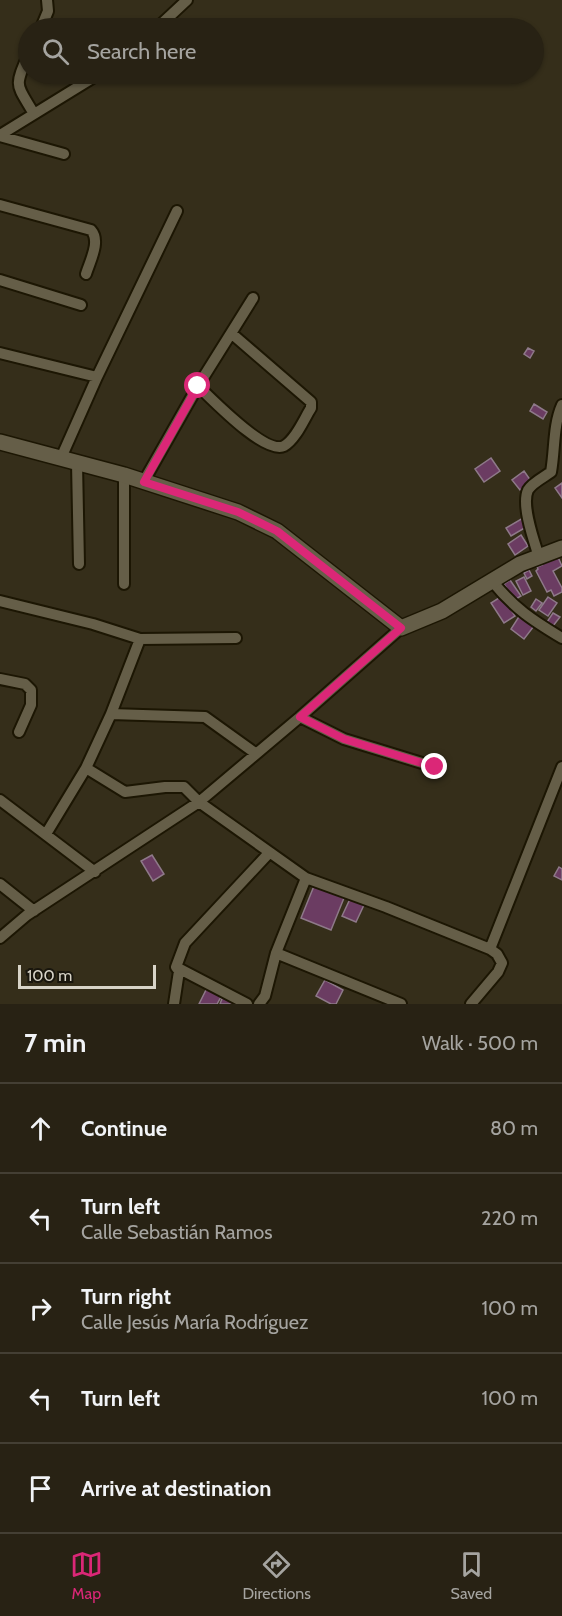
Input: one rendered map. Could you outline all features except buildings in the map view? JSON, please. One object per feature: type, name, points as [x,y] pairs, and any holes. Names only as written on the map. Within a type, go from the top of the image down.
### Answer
[{"type":"main road","points":[[0,442],[124,476],[238,512],[277,531],[401,628],[442,611],[520,564],[562,548]]},
{"type":"street","points":[[45,18],[48,11],[48,0]]},
{"type":"street","points":[[168,18],[187,0]]},
{"type":"street","points":[[18,79],[19,88],[34,114]]},
{"type":"street","points":[[0,135],[83,84]]},
{"type":"street","points":[[0,135],[64,154]]},
{"type":"street","points":[[0,205],[91,230],[94,233],[95,244],[86,274]]},
{"type":"street","points":[[61,458],[97,377],[177,211]]},
{"type":"street","points":[[0,280],[81,305]]},
{"type":"street","points":[[144,482],[198,386],[253,298]]},
{"type":"street","points":[[198,386],[242,428],[273,446],[282,447],[291,440],[311,408],[311,402],[231,333]]},
{"type":"street","points":[[0,353],[97,377]]},
{"type":"street","points":[[538,557],[529,523],[526,496],[529,488],[551,472],[556,441],[556,418],[562,405]]},
{"type":"street","points":[[77,463],[79,564]]},
{"type":"street","points":[[124,476],[124,584]]},
{"type":"street","points":[[492,581],[509,602],[527,617],[562,638]]},
{"type":"street","points":[[0,601],[93,624],[140,639],[236,638]]},
{"type":"street","points":[[1,934],[200,802],[401,628]]},
{"type":"street","points":[[46,834],[86,768],[111,714],[140,639]]},
{"type":"street","points":[[0,679],[25,684],[31,690],[31,705],[19,732]]},
{"type":"street","points":[[111,714],[205,717],[255,753]]},
{"type":"street","points":[[300,717],[344,739],[435,767]]},
{"type":"street","points":[[490,949],[562,767]]},
{"type":"street","points":[[86,768],[125,792],[180,786],[187,789],[200,802],[306,878],[490,949],[497,954],[502,963],[498,972],[471,1004]]},
{"type":"street","points":[[0,800],[95,872]]},
{"type":"street","points":[[176,967],[185,943],[269,853]]},
{"type":"street","points":[[259,1004],[265,996],[276,953],[306,878]]},
{"type":"street","points":[[0,884],[34,911]]},
{"type":"street","points":[[276,953],[401,1004]]},
{"type":"street","points":[[174,1004],[179,970],[176,967]]},
{"type":"street","points":[[176,967],[247,1004]]},
{"type":"route","points":[[198,386],[144,482],[238,512],[277,531],[401,628],[300,717],[344,739],[435,767]]}]
